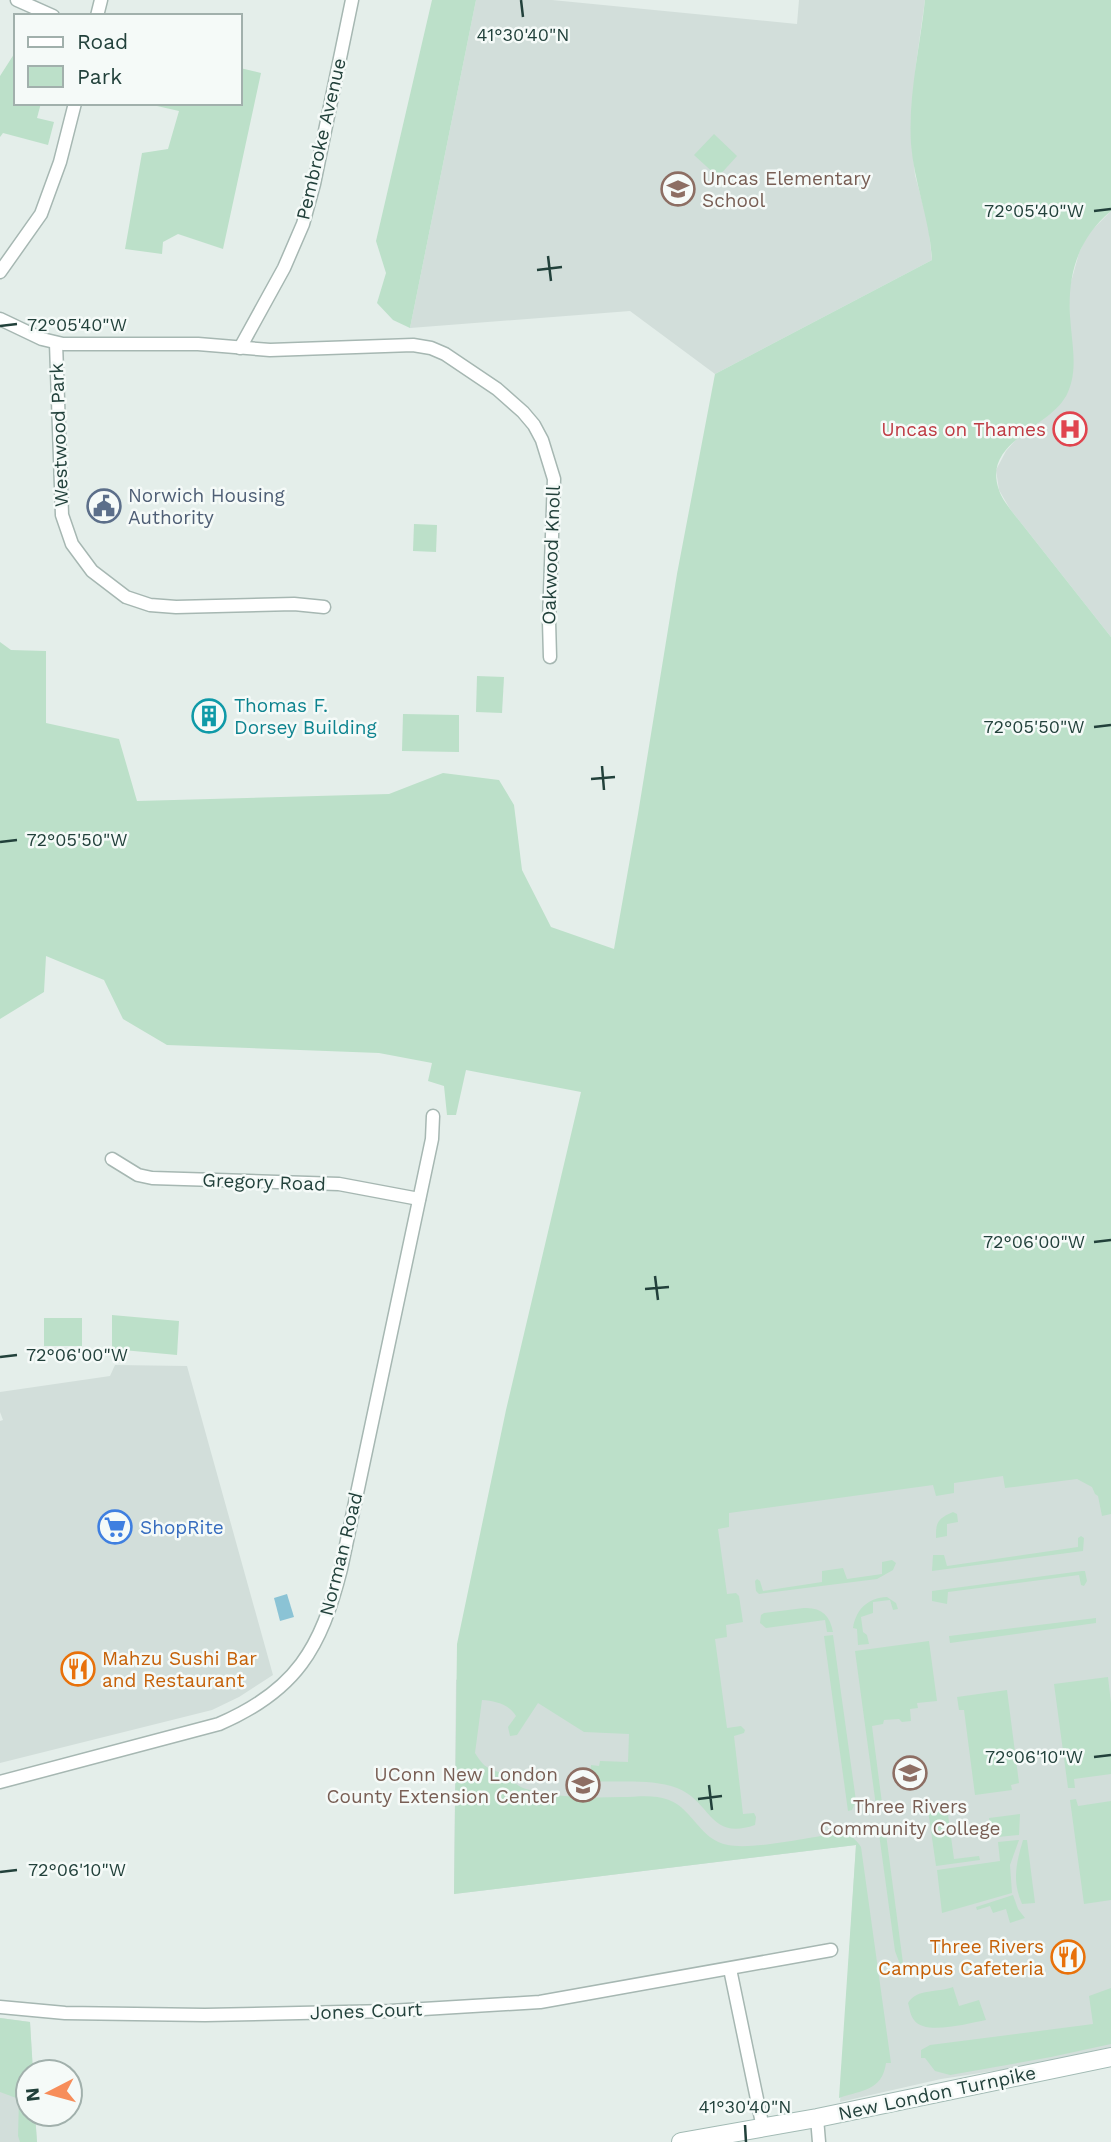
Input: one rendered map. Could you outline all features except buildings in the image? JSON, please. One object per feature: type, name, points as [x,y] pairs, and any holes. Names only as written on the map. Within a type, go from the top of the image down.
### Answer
[{"type":"main road","name":"New London Turnpike","points":[[681,2142],[817,2118],[1111,2057]]},
{"type":"street","points":[[18,0],[49,14]]},
{"type":"street","name":"Pembroke Avenue","points":[[240,348],[284,268],[303,224],[314,184],[352,0]]},
{"type":"street","points":[[0,272],[44,208],[60,162],[74,105]]},
{"type":"street","points":[[0,319],[56,343],[198,344],[240,348]]},
{"type":"street","name":"Westwood Park","points":[[56,343],[62,515],[72,544],[92,571],[126,597],[150,605],[176,607],[294,604],[324,607]]},
{"type":"street","name":"Oakwood Knoll","points":[[240,348],[291,350],[404,345],[424,347],[452,358],[508,397],[534,425],[542,440],[554,478],[549,621],[551,657]]},
{"type":"street","name":"Norman Road","points":[[0,1782],[219,1724],[272,1695],[305,1660],[328,1615],[341,1569],[432,1139],[433,1116]]},
{"type":"street","name":"Gregory Road","points":[[112,1159],[138,1175],[152,1178],[345,1184],[419,1199]]},
{"type":"street","name":"Jones Court","points":[[0,2007],[65,2013],[205,2015],[390,2011],[540,2002],[831,1950]]},
{"type":"street","points":[[730,1969],[763,2128]]},
{"type":"street","points":[[817,2118],[820,2142]]},
{"type":"shaded area","name":"Uncas Elementary School","points":[[476,0],[552,0],[797,24],[799,0],[925,0],[916,64],[911,135],[915,175],[928,223],[932,260],[715,374],[630,311],[410,328]]},
{"type":"shaded area","name":"Uncas on Thames","points":[[1111,211],[1111,637],[1010,509],[999,490],[996,470],[1006,451],[1020,435],[1038,424],[1070,314],[1068,293],[1079,253],[1088,234]]},
{"type":"shaded area","points":[[115,1365],[187,1366],[273,1675],[239,1697],[212,1710],[0,1763],[0,1421],[3,1420],[0,1412],[0,1392],[110,1376]]},
{"type":"shaded area","name":"Three Rivers Community College","points":[[1111,1469],[1111,2047],[1019,2067],[941,2079],[840,2102],[856,1845],[454,1894],[456,1680],[713,1529],[725,1513],[812,1485]]},
{"type":"shaded area","points":[[0,2018],[30,2022],[32,2058],[14,2058],[14,2128],[36,2128],[37,2142],[0,2142]]},
{"type":"green space","points":[[432,0],[476,0],[410,328],[393,320],[377,303],[386,273],[376,241]]},
{"type":"green space","points":[[925,0],[1111,0],[1111,211],[1088,236],[1075,264],[1070,295],[1073,376],[1068,392],[1060,404],[1009,447],[1000,459],[996,473],[1000,493],[1010,509],[1111,637],[1111,1514],[1102,1516],[1098,1496],[1092,1487],[1077,1479],[1005,1488],[1003,1476],[954,1483],[954,1493],[936,1496],[933,1485],[729,1513],[729,1527],[718,1529],[727,1594],[736,1593],[739,1596],[743,1622],[726,1625],[727,1637],[715,1639],[727,1728],[741,1726],[745,1730],[744,1733],[734,1736],[743,1814],[754,1813],[755,1825],[740,1829],[719,1824],[688,1794],[667,1785],[590,1781],[591,1765],[599,1766],[600,1761],[628,1762],[629,1734],[584,1732],[538,1703],[517,1735],[510,1736],[508,1727],[516,1716],[513,1712],[501,1704],[482,1700],[475,1753],[488,1767],[523,1788],[538,1792],[574,1797],[651,1796],[669,1800],[684,1810],[710,1837],[728,1845],[767,1844],[839,1833],[854,1839],[861,1847],[891,2063],[886,2063],[880,2079],[870,2088],[839,2098],[856,1845],[454,1894],[457,1644],[506,1410],[581,1092],[466,1070],[456,1115],[447,1115],[444,1086],[428,1081],[432,1063],[379,1053],[167,1045],[123,1019],[104,980],[46,956],[44,992],[0,1019],[0,642],[11,650],[46,651],[46,723],[119,739],[137,801],[389,794],[443,773],[499,780],[514,805],[522,870],[551,927],[614,949],[677,574],[715,374],[932,260],[911,144],[913,90]]},
{"type":"green space","points":[[14,54],[14,105],[40,105],[37,118],[54,122],[48,145],[3,133],[0,137],[0,76]]},
{"type":"green space","points":[[242,68],[261,73],[223,249],[178,234],[163,242],[162,254],[125,249],[142,153],[168,149],[179,111],[157,106],[242,105]]},
{"type":"green space","points":[[714,134],[737,156],[718,177],[694,155]]},
{"type":"green space","points":[[414,524],[437,525],[436,552],[413,551]]},
{"type":"green space","points":[[477,676],[504,677],[502,713],[476,712]]},
{"type":"green space","points":[[403,714],[459,715],[459,752],[402,751]]},
{"type":"green space","points":[[112,1315],[179,1321],[177,1355],[112,1349]]},
{"type":"green space","points":[[44,1318],[82,1318],[82,1346],[44,1346]]},
{"type":"green space","points":[[953,1512],[957,1514],[958,1522],[947,1524],[947,1536],[936,1538],[938,1522]]},
{"type":"green space","points":[[1078,1538],[1084,1538],[1083,1551],[932,1571],[933,1555],[944,1555],[947,1566],[1078,1547]]},
{"type":"green space","points":[[892,1560],[896,1563],[893,1570],[877,1579],[759,1594],[756,1591],[757,1579],[763,1591],[822,1582],[822,1571],[843,1568],[847,1579],[882,1574],[882,1562]]},
{"type":"green space","points":[[1085,1571],[1087,1581],[1084,1586],[1081,1585],[1079,1575],[948,1592],[947,1604],[932,1601],[932,1591]]},
{"type":"green space","points":[[887,1597],[896,1603],[898,1609],[893,1610],[890,1600],[873,1602],[873,1613],[861,1617],[863,1632],[867,1635],[869,1644],[858,1645],[857,1629],[853,1628],[860,1610],[869,1602]]},
{"type":"green space","points":[[804,1608],[824,1613],[833,1632],[827,1632],[825,1620],[766,1628],[760,1623],[764,1613]]},
{"type":"green space","points":[[1096,1618],[1096,1623],[950,1643],[949,1636]]},
{"type":"green space","points":[[833,1635],[856,1801],[852,1810],[848,1811],[824,1636]]},
{"type":"green space","points":[[929,1641],[937,1701],[917,1703],[918,1708],[910,1709],[911,1721],[884,1720],[883,1724],[872,1726],[882,1803],[894,1804],[876,1806],[855,1651]]},
{"type":"green space","points":[[1108,1677],[1111,1703],[1111,1774],[1074,1779],[1075,1788],[1068,1788],[1054,1684]]},
{"type":"green space","points":[[1007,1690],[1019,1783],[1011,1785],[1012,1790],[975,1795],[964,1710],[959,1710],[957,1697]]},
{"type":"green space","points":[[1076,1799],[1078,1806],[1111,1801],[1111,1900],[1084,1904],[1070,1800]]},
{"type":"green space","points":[[947,1807],[954,1859],[979,1856],[980,1860],[936,1866],[928,1810]]},
{"type":"green space","points":[[1020,1814],[1019,1835],[998,1837],[997,1834],[991,1834],[989,1818]]},
{"type":"green space","points":[[894,1825],[898,1830],[886,1834],[903,1963],[914,1963],[916,1968],[912,1973],[901,1967],[895,1951],[879,1834],[882,1828]]},
{"type":"green space","points":[[1019,1840],[1010,1865],[1012,1893],[942,1913],[937,1870],[1000,1861],[998,1842]]},
{"type":"green space","points":[[1023,1840],[1027,1840],[1035,1903],[1022,1904],[1017,1888],[1017,1865]]},
{"type":"green space","points":[[1013,1895],[1025,1918],[1010,1923],[1006,1909],[993,1913],[990,1906],[977,1910],[976,1907]]},
{"type":"green space","points":[[953,1987],[959,2006],[979,2000],[986,2020],[937,2028],[920,2025],[914,2020],[908,2003],[912,1998],[922,1993]]},
{"type":"green space","points":[[1111,1988],[1111,2044],[950,2075],[935,2071],[925,2058],[921,2058],[921,2050],[930,2045],[1093,2024],[1089,1996]]},
{"type":"green space","points":[[0,2018],[30,2022],[32,2058],[14,2058],[14,2097],[0,2092]]},
{"type":"green space","points":[[18,2128],[36,2128],[37,2142],[20,2142]]},
{"type":"water","points":[[287,1594],[294,1617],[280,1621],[274,1598]]},
{"type":"place","name":"Uncas Elementary School","points":[[678,189]]},
{"type":"place","name":"Uncas on Thames","points":[[1070,429]]},
{"type":"place","name":"Norwich Housing Authority","points":[[104,506]]},
{"type":"place","name":"Thomas F. Dorsey Building","points":[[209,716]]},
{"type":"place","name":"ShopRite","points":[[115,1527]]},
{"type":"place","name":"Mahzu Sushi Bar and Restaurant","points":[[78,1669]]},
{"type":"place","name":"Three Rivers Community College","points":[[910,1773]]},
{"type":"place","name":"UConn New London County Extension Center","points":[[583,1785]]},
{"type":"place","name":"Three Rivers Campus Cafeteria","points":[[1068,1957]]}]
